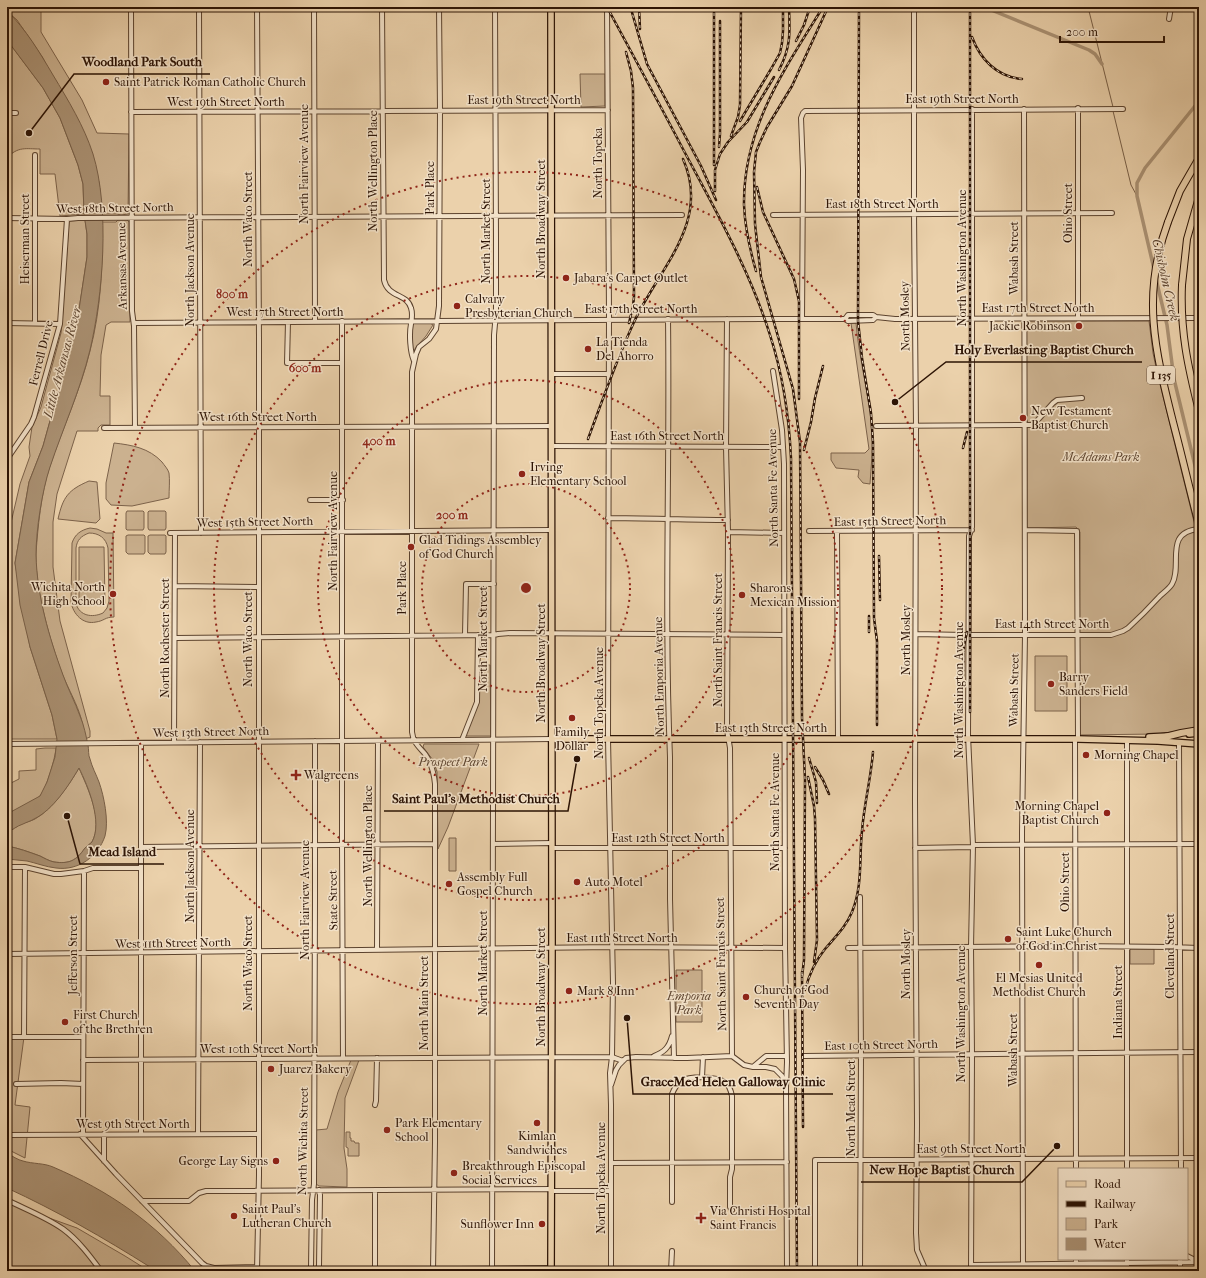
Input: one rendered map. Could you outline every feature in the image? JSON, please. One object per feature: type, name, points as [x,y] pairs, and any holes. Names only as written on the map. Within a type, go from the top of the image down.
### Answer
[{"type":"highway","name":"I 135","points":[[1199,158],[1180,192],[1161,241],[1154,273],[1152,308],[1154,337],[1161,374],[1199,525]]},
{"type":"highway","name":"I 135","points":[[1199,197],[1187,240],[1181,307],[1186,358],[1199,411]]},
{"type":"highway","points":[[1165,737],[1181,733],[1199,732]]},
{"type":"main road","name":"North Broadway Street","points":[[551,7],[551,1270]]},
{"type":"main road","name":"East 13th Street North","points":[[1127,740],[1165,737]]},
{"type":"main road","name":"East 13th Street North","points":[[552,739],[1076,739],[1199,744]]},
{"type":"street","name":"Arkansas Avenue","points":[[131,7],[132,312],[134,323],[135,428]]},
{"type":"street","name":"North Jackson Avenue","points":[[199,7],[200,533]]},
{"type":"street","name":"North Waco Street","points":[[257,7],[259,322],[257,1270]]},
{"type":"street","name":"North Fairview Avenue","points":[[314,7],[315,322]]},
{"type":"street","name":"North Wellington Place","points":[[382,7],[384,280],[385,286],[391,293],[401,297],[411,307],[412,321]]},
{"type":"street","name":"Park Place","points":[[414,741],[412,732],[411,636],[412,372],[419,347],[433,334],[436,329],[439,306],[439,7]]},
{"type":"street","name":"North Market Street","points":[[492,1270],[494,335],[496,215],[495,7]]},
{"type":"street","name":"North Topeka","points":[[607,7],[609,320]]},
{"type":"street","name":"North Mosley","points":[[914,7],[917,1250],[926,1271]]},
{"type":"street","points":[[1169,18],[1171,7]]},
{"type":"street","name":"Ohio Street","points":[[1078,108],[1078,318]]},
{"type":"street","name":"East 19th Street North","points":[[803,214],[801,118],[805,111],[914,109],[1123,109]]},
{"type":"street","name":"North Washington Avenue","points":[[971,1271],[971,947],[973,846],[968,739],[968,635],[969,536],[972,530],[973,425],[972,109]]},
{"type":"street","name":"Wabash Street","points":[[1023,1271],[1024,1053],[1022,844],[1025,634],[1024,109]]},
{"type":"street","name":"West 19th Street North","points":[[131,112],[440,110]]},
{"type":"street","name":"East 19th Street North","points":[[440,110],[608,110]]},
{"type":"street","points":[[7,113],[16,113]]},
{"type":"street","name":"Heiserman Street","points":[[35,154],[35,323]]},
{"type":"street","name":"East 18th Street North","points":[[772,214],[1112,213]]},
{"type":"street","points":[[802,319],[803,214]]},
{"type":"street","points":[[440,215],[682,215]]},
{"type":"street","name":"West 18th Street North","points":[[7,218],[67,219],[440,215]]},
{"type":"street","name":"Ferrell Drive","points":[[7,458],[31,424],[34,417],[60,324],[67,219]]},
{"type":"street","name":"East 17th Street North","points":[[437,321],[845,319],[848,321],[858,321],[873,320],[876,317],[1199,318]]},
{"type":"street","name":"North Emporia Avenue","points":[[668,319],[668,635],[671,948],[674,1058]]},
{"type":"street","name":"North Saint Francis Street","points":[[727,319],[727,730],[730,748],[732,1056]]},
{"type":"street","name":"North Topeka Avenue","points":[[609,320],[608,739],[613,947],[612,1056],[610,1073],[611,1271]]},
{"type":"street","name":"North Fairview Avenue","points":[[342,321],[343,741]]},
{"type":"street","name":"Park Place","points":[[412,321],[410,325],[411,354],[414,362]]},
{"type":"street","name":"West 17th Street North","points":[[134,323],[437,321]]},
{"type":"street","points":[[288,322],[287,363],[342,363]]},
{"type":"street","points":[[7,323],[60,324]]},
{"type":"street","name":"North Santa Fe Avenue","points":[[773,372],[780,412],[783,447],[787,1271]]},
{"type":"street","points":[[552,374],[609,374]]},
{"type":"street","points":[[876,426],[1025,425],[1035,423],[1057,400],[1082,398]]},
{"type":"street","points":[[412,426],[552,426]]},
{"type":"street","name":"West 16th Street North","points":[[104,428],[412,426]]},
{"type":"street","name":"East 16th Street North","points":[[552,446],[783,447]]},
{"type":"street","points":[[310,500],[343,500]]},
{"type":"street","points":[[608,518],[728,520]]},
{"type":"street","name":"East 14th Street North","points":[[916,634],[1111,635],[1123,632],[1173,583],[1177,544],[1188,532],[1199,529]]},
{"type":"street","points":[[412,531],[552,530]]},
{"type":"street","name":"East 15th Street North","points":[[809,531],[972,530]]},
{"type":"street","name":"Ohio Street","points":[[1025,530],[1076,531],[1076,1168]]},
{"type":"street","name":"West 15th Street North","points":[[172,533],[412,531]]},
{"type":"street","points":[[728,532],[784,533]]},
{"type":"street","points":[[837,532],[838,739]]},
{"type":"street","name":"North Rochester Street","points":[[172,533],[175,586],[174,742]]},
{"type":"street","points":[[465,636],[466,584],[494,584]]},
{"type":"street","points":[[175,586],[259,587]]},
{"type":"street","points":[[175,638],[465,636],[551,633],[728,636],[784,635]]},
{"type":"street","points":[[462,740],[477,702],[478,635]]},
{"type":"street","name":"East 13th Street North","points":[[414,741],[552,739]]},
{"type":"street","name":"Indiana Street","points":[[1127,740],[1127,1168]]},
{"type":"street","name":"North Fairview Avenue","points":[[314,1058],[315,741]]},
{"type":"street","name":"State Street","points":[[343,741],[343,1058]]},
{"type":"street","name":"North Wellington Place","points":[[377,950],[378,741]]},
{"type":"street","name":"West 13th Street North","points":[[7,744],[414,741]]},
{"type":"street","name":"North Main Street","points":[[414,741],[430,762],[434,774],[435,790],[433,1270]]},
{"type":"street","name":"North Jackson Avenue","points":[[198,1134],[200,742]]},
{"type":"street","points":[[141,743],[142,1134]]},
{"type":"street","name":"Cleveland Street","points":[[1179,743],[1181,1168]]},
{"type":"street","points":[[141,847],[435,844]]},
{"type":"street","name":"East 12th Street North","points":[[493,844],[670,848],[785,848]]},
{"type":"street","points":[[915,848],[1022,844],[1199,844]]},
{"type":"street","points":[[7,868],[25,867],[61,874],[94,868],[141,868]]},
{"type":"street","points":[[24,1037],[25,867]]},
{"type":"street","name":"Jefferson Street","points":[[82,1134],[84,871]]},
{"type":"street","name":"North Mead Street","points":[[860,897],[860,1271]]},
{"type":"street","points":[[848,948],[1128,946],[1199,948]]},
{"type":"street","name":"East 11th Street North","points":[[434,949],[613,947],[785,948]]},
{"type":"street","name":"West 11th Street North","points":[[7,954],[315,952],[434,949]]},
{"type":"street","name":"North Emporia Avenue","points":[[651,1057],[662,1053],[668,1048],[673,1032]]},
{"type":"street","points":[[7,1037],[83,1037]]},
{"type":"street","name":"East 10th Street North","points":[[804,1056],[1199,1052]]},
{"type":"street","points":[[434,1058],[612,1056],[623,1061],[629,1057],[674,1058],[732,1056],[744,1064],[753,1067],[775,1069],[779,1072],[786,1088]]},
{"type":"street","points":[[753,1067],[766,1056],[786,1056]]},
{"type":"street","points":[[702,1057],[702,1077]]},
{"type":"street","name":"North Wichita Street","points":[[314,1058],[314,1190],[312,1194],[311,1267],[316,1270],[319,1264],[319,1190]]},
{"type":"street","points":[[375,1104],[377,1058]]},
{"type":"street","name":"West 10th Street North","points":[[83,1060],[434,1058]]},
{"type":"street","name":"North Topeka Avenue","points":[[611,1086],[616,1070],[623,1061]]},
{"type":"street","points":[[779,1072],[787,1062]]},
{"type":"street","points":[[672,1202],[672,1094],[676,1086],[681,1081],[702,1077],[725,1082],[731,1092],[732,1169],[730,1177],[730,1208],[732,1210]]},
{"type":"street","points":[[16,1084],[83,1084]]},
{"type":"street","points":[[82,1134],[104,1162],[198,1261],[207,1266],[214,1268],[257,1270],[551,1270]]},
{"type":"street","points":[[104,1134],[104,1162]]},
{"type":"street","name":"West 9th Street North","points":[[7,1135],[258,1134]]},
{"type":"street","name":"East 9th Street North","points":[[815,1271],[815,1160],[1199,1158]]},
{"type":"street","points":[[611,1163],[787,1162]]},
{"type":"street","points":[[142,1201],[190,1201],[199,1193],[206,1191],[258,1190],[492,1189],[611,1192]]},
{"type":"street","points":[[375,1190],[375,1270]]},
{"type":"street","points":[[7,1200],[52,1222],[63,1230],[80,1245],[101,1271]]},
{"type":"street","points":[[671,1271],[672,1251]]},
{"type":"street","points":[[1188,1256],[1199,1261]]},
{"type":"street","points":[[1076,1261],[1076,1271]]},
{"type":"street","points":[[971,1265],[1076,1261],[1199,1261]]},
{"type":"street","points":[[1127,1261],[1127,1271]]},
{"type":"street","points":[[1180,1261],[1180,1271]]},
{"type":"green space","points":[[7,7],[15,7],[16,9],[41,9],[41,32],[82,100],[97,133],[129,134],[128,214],[102,214],[99,182],[43,58],[17,20],[7,11]]},
{"type":"green space","points":[[7,40],[43,88],[60,118],[78,165],[83,184],[84,214],[60,216],[55,174],[40,174],[40,149],[19,150],[7,158]]},
{"type":"green space","points":[[580,74],[605,74],[605,106],[581,107]]},
{"type":"green space","points":[[85,220],[87,234],[87,257],[78,316],[43,446],[29,482],[15,563],[30,647],[52,715],[57,739],[7,739],[7,559],[10,527],[20,484],[30,456],[29,447],[32,427],[41,407],[61,333],[69,221]]},
{"type":"green space","points":[[118,220],[127,220],[129,222],[130,322],[111,322],[106,325],[101,355],[100,396],[110,396],[110,425],[101,425],[98,428],[98,431],[77,431],[57,494],[53,522],[53,567],[60,621],[90,731],[90,737],[85,739],[79,713],[63,676],[48,631],[38,583],[36,553],[40,510],[46,479],[86,366],[94,335],[99,303],[102,222],[116,222]]},
{"type":"green space","name":"McAdams Park","points":[[1028,321],[1149,321],[1157,372],[1199,542],[1199,728],[1157,734],[1079,735],[1080,532],[1076,527],[1028,528],[1027,526],[1027,428],[1029,427],[1026,420],[1026,323]]},
{"type":"green space","points":[[412,323],[430,323],[433,325],[413,351],[411,349]]},
{"type":"green space","points":[[851,323],[856,323],[859,351],[871,420],[872,446],[870,484],[863,483],[858,477],[859,470],[836,468],[831,460],[831,453],[865,453],[869,449]]},
{"type":"green space","points":[[114,443],[134,446],[146,450],[162,462],[169,473],[169,498],[132,506],[111,505],[106,499],[106,483]]},
{"type":"green space","points":[[89,481],[97,482],[100,519],[96,523],[58,519],[64,500],[71,491]]},
{"type":"green space","points":[[127,511],[144,512],[143,530],[126,529]]},
{"type":"green space","points":[[149,511],[166,512],[165,530],[149,530]]},
{"type":"green space","points":[[87,529],[97,529],[106,533],[113,533],[114,617],[91,622],[87,622],[79,618],[74,611],[71,602],[72,543],[81,531]],"holes":[[[93,533],[102,537],[106,541],[108,548],[109,601],[107,608],[103,613],[91,616],[80,611],[76,604],[76,548],[78,541],[84,535]]]},
{"type":"green space","points":[[126,536],[145,536],[144,554],[128,554],[126,552]]},
{"type":"green space","points":[[148,536],[166,536],[165,554],[150,554],[148,552]]},
{"type":"green space","points":[[79,547],[104,547],[105,604],[79,604]]},
{"type":"green space","name":"Barry Sanders Field","points":[[1035,656],[1067,656],[1067,711],[1035,711]]},
{"type":"green space","points":[[478,665],[490,665],[491,736],[467,736],[466,734],[478,702]]},
{"type":"green space","name":"Prospect Park","points":[[424,744],[479,744],[448,827],[438,849],[437,772],[433,760],[423,747]]},
{"type":"green space","points":[[56,748],[50,773],[43,792],[34,800],[7,814],[7,785],[19,779],[19,771],[36,770],[36,749]]},
{"type":"green space","points":[[79,768],[90,794],[95,814],[96,824],[92,842],[72,861],[60,863],[52,862],[40,856],[7,846],[7,833],[23,823],[42,815],[54,803]]},
{"type":"green space","points":[[449,838],[456,838],[456,871],[449,871]]},
{"type":"green space","points":[[1131,949],[1154,949],[1154,964],[1130,964]]},
{"type":"green space","name":"Emporia Park","points":[[676,970],[702,970],[702,1022],[676,1022]]},
{"type":"green space","points":[[7,1037],[24,1037],[15,1105],[30,1107],[25,1158],[7,1149]]},
{"type":"green space","points":[[351,1060],[359,1060],[345,1098],[344,1148],[347,1169],[347,1187],[319,1186],[316,1184],[316,1130],[327,1129],[338,1092]]},
{"type":"green space","points":[[346,1132],[350,1132],[351,1141],[359,1143],[359,1156],[348,1156],[348,1148],[346,1147]]},
{"type":"green space","points":[[7,1203],[77,1228],[149,1271],[7,1271]]},
{"type":"water","points":[[7,11],[38,50],[80,123],[93,154],[102,200],[103,252],[95,328],[81,380],[44,487],[36,545],[37,570],[41,601],[58,661],[83,723],[89,757],[101,788],[106,816],[106,830],[102,844],[86,861],[79,865],[64,868],[49,867],[27,861],[7,859],[7,846],[54,862],[72,861],[92,842],[96,825],[93,804],[79,768],[65,789],[48,810],[33,820],[7,833],[7,814],[40,796],[47,782],[55,757],[57,739],[52,715],[30,647],[20,605],[15,563],[29,482],[43,446],[78,316],[87,257],[87,234],[84,214],[83,184],[78,165],[60,118],[43,88],[7,40]]},
{"type":"water","points":[[7,1153],[15,1158],[53,1167],[74,1176],[112,1198],[148,1223],[195,1271],[153,1271],[150,1267],[98,1235],[62,1215],[7,1188]]},
{"type":"waterway","points":[[984,7],[1089,50],[1095,54],[1102,64]]},
{"type":"waterway","points":[[1088,7],[1113,107]]},
{"type":"waterway","name":"Chisholm Creek","points":[[1154,269],[1137,196],[1137,183],[1145,168],[1199,101]]},
{"type":"waterway","points":[[1113,111],[1131,185],[1137,196]]},
{"type":"waterway","name":"Chisholm Creek","points":[[1156,279],[1167,325],[1174,379],[1199,482]]},
{"type":"railway","points":[[607,7],[732,242],[762,311],[775,350],[785,396],[791,458],[797,1271]]},
{"type":"railway","points":[[639,7],[640,29]]},
{"type":"railway","points":[[714,7],[714,165]]},
{"type":"railway","points":[[731,136],[738,117],[740,105],[741,7]]},
{"type":"railway","points":[[740,121],[780,53],[783,31],[783,7]]},
{"type":"railway","points":[[779,70],[788,47],[790,25],[789,7]]},
{"type":"railway","points":[[796,41],[804,25],[810,7]]},
{"type":"railway","points":[[756,271],[748,239],[744,205],[750,150],[768,101],[794,54],[823,7]]},
{"type":"railway","points":[[802,977],[804,960],[805,779],[802,718],[800,442],[793,389],[761,277],[755,224],[754,172],[756,152],[760,142],[767,127],[792,86],[828,7]]},
{"type":"railway","points":[[859,7],[858,321],[862,358],[871,413],[873,442],[874,618],[877,641],[877,725]]},
{"type":"railway","points":[[970,7],[970,712]]},
{"type":"railway","points":[[631,9],[647,64],[701,166],[716,200]]},
{"type":"railway","points":[[719,147],[720,21]]},
{"type":"railway","points":[[972,37],[980,53],[991,66],[1005,75],[1022,79]]},
{"type":"railway","points":[[626,52],[631,71],[633,88],[634,297],[629,323]]},
{"type":"railway","points":[[715,191],[715,170],[720,154],[728,142],[747,122],[774,77]]},
{"type":"railway","points":[[588,439],[628,334],[645,300],[669,262],[687,224],[691,203],[690,182],[683,159]]},
{"type":"railway","points":[[757,187],[763,212],[794,279],[799,301],[799,399]]},
{"type":"railway","points":[[804,450],[823,366]]},
{"type":"railway","points":[[963,448],[967,432]]},
{"type":"railway","points":[[879,556],[880,600]]},
{"type":"railway","points":[[869,616],[869,632]]},
{"type":"railway","points":[[963,677],[964,646],[967,632]]},
{"type":"railway","points":[[805,990],[811,973],[822,953],[847,922],[852,912],[858,892],[863,821],[873,752]]},
{"type":"railway","points":[[809,758],[816,782],[817,803]]},
{"type":"railway","points":[[815,767],[829,794]]},
{"type":"railway","points":[[808,777],[815,818],[817,940],[814,962]]},
{"type":"railway","points":[[802,972],[803,1127]]},
{"type":"place","name":"Saint Patrick Roman Catholic Church","points":[[106,82]]},
{"type":"place","name":"Woodland Park South","points":[[29,133]]},
{"type":"place","name":"Jabara's Carpet Outlet","points":[[566,278]]},
{"type":"place","name":"Calvary Presbyterian Church","points":[[457,306]]},
{"type":"place","name":"Jackie Robinson","points":[[1079,326]]},
{"type":"place","name":"La Tienda Del Ahorro","points":[[588,349]]},
{"type":"place","name":"Holy Everlasting Baptist Church","points":[[895,402]]},
{"type":"place","name":"New Testament Baptist Church","points":[[1023,418]]},
{"type":"place","name":"Irving Elementary School","points":[[522,474]]},
{"type":"place","name":"Glad Tidings Assembley of God Church","points":[[411,547]]},
{"type":"place","name":"Wichita North High School","points":[[113,594]]},
{"type":"place","name":"Sharons Mexican Mission","points":[[742,595]]},
{"type":"place","name":"Barry Sanders Field","points":[[1051,684]]},
{"type":"place","name":"Family Dollar","points":[[572,718]]},
{"type":"place","name":"Morning Chapel","points":[[1086,755]]},
{"type":"place","name":"Saint Paul's Methodist Church","points":[[577,759]]},
{"type":"place","name":"Walgreens","points":[[296,775]]},
{"type":"place","name":"Morning Chapel Baptist Church","points":[[1107,813]]},
{"type":"place","name":"Mead Island","points":[[67,816]]},
{"type":"place","name":"Auto Motel","points":[[577,882]]},
{"type":"place","name":"Assembly Full Gospel Church","points":[[449,884]]},
{"type":"place","name":"Saint Luke Church of God in Christ","points":[[1008,939]]},
{"type":"place","name":"El Mesias United Methodist Church","points":[[1039,965]]},
{"type":"place","name":"Mark 8 Inn","points":[[569,991]]},
{"type":"place","name":"Church of God Seventh Day","points":[[746,997]]},
{"type":"place","name":"GraceMed Helen Galloway Clinic","points":[[627,1018]]},
{"type":"place","name":"First Church of the Brethren","points":[[65,1022]]},
{"type":"place","name":"Juarez Bakery","points":[[271,1069]]},
{"type":"place","name":"Kimlan Sandwiches","points":[[537,1123]]},
{"type":"place","name":"Park Elementary School","points":[[387,1130]]},
{"type":"place","name":"New Hope Baptist Church","points":[[1057,1146]]},
{"type":"place","name":"George Lay Signs","points":[[276,1161]]},
{"type":"place","name":"Breakthrough Episcopal Social Services","points":[[454,1173]]},
{"type":"place","name":"Saint Paul's Lutheran Church","points":[[234,1216]]},
{"type":"place","name":"Via Christi Hospital Saint Francis","points":[[701,1218]]},
{"type":"place","name":"Sunflower Inn","points":[[542,1224]]},
{"type":"water label","name":"Little Arkansas River","points":[[62,362]]}]
